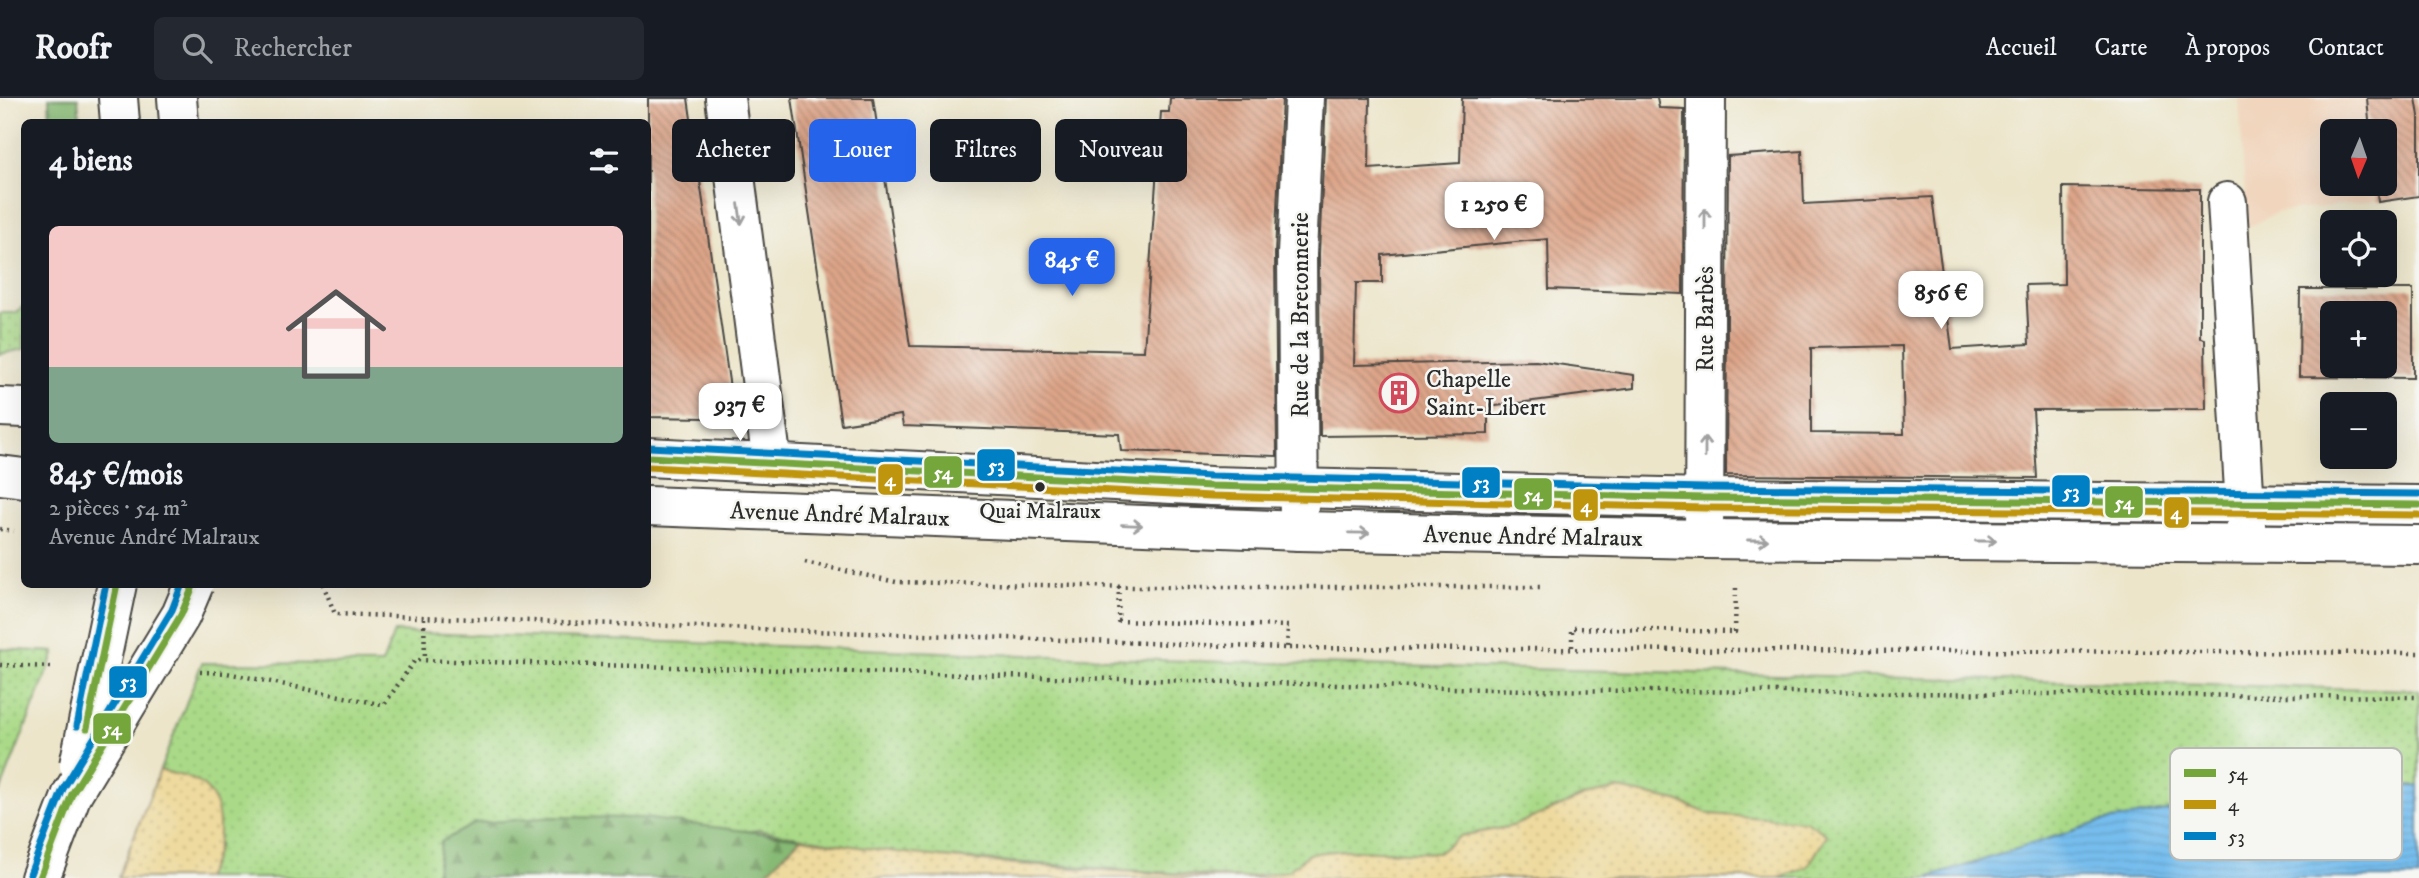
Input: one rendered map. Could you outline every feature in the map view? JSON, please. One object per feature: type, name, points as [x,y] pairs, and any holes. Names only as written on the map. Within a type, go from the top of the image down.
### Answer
[{"type":"main road","points":[[118,98],[120,119]]},
{"type":"main road","points":[[177,98],[179,119]]},
{"type":"main road","points":[[725,98],[772,464]]},
{"type":"main road","name":"Rue de la Bretonnerie","points":[[1299,531],[1301,487],[1297,254],[1304,98]]},
{"type":"main road","name":"Rue Barbès","points":[[1704,540],[1706,98]]},
{"type":"main road","points":[[2227,202],[2246,523]]},
{"type":"main road","points":[[0,407],[21,408]]},
{"type":"main road","name":"Avenue André Malraux","points":[[651,457],[1137,483],[1704,498],[2246,523],[2419,545]]},
{"type":"main road","points":[[0,475],[21,478]]},
{"type":"main road","name":"Avenue André Malraux","points":[[651,506],[1299,531],[1704,540],[2246,523],[2419,505]]},
{"type":"main road","points":[[40,878],[72,794],[116,588]]},
{"type":"main road","points":[[72,794],[181,615],[192,588]]},
{"type":"path","points":[[0,529],[14,531]]},
{"type":"path","points":[[1119,586],[1118,621],[1288,626],[1287,648]]},
{"type":"path","points":[[1572,647],[1572,628],[1735,632],[1736,587]]},
{"type":"path","points":[[325,588],[335,614],[1287,648],[1572,647],[2419,653]]},
{"type":"path","points":[[424,618],[425,660]]},
{"type":"path","points":[[187,672],[227,673],[384,705],[415,660],[1524,690],[2419,697]]},
{"type":"path","points":[[0,665],[53,667]]},
{"type":"shaded area","points":[[2239,98],[2416,98],[2419,116],[2419,196],[2278,212],[2247,227]]},
{"type":"green space","points":[[49,98],[78,98],[80,119],[50,119]]},
{"type":"green space","points":[[21,308],[21,350],[0,354],[0,313],[16,313]]},
{"type":"green space","points":[[394,632],[1189,661],[2419,690],[2419,786],[2402,786],[2402,748],[2170,748],[2170,810],[2100,822],[1927,878],[1779,878],[1808,866],[1826,835],[1756,819],[1709,814],[1677,801],[1585,796],[1513,826],[1460,836],[1438,853],[1344,850],[1309,854],[1288,871],[1243,878],[897,854],[758,830],[435,872],[436,878],[205,878],[219,845],[198,782],[160,770],[202,663],[382,664]]},
{"type":"green space","points":[[0,649],[55,652],[0,792]]},
{"type":"green space","points":[[554,817],[643,818],[801,838],[761,878],[436,878],[441,842],[475,823]]},
{"type":"sand","points":[[160,770],[198,782],[208,790],[214,801],[218,813],[218,841],[205,878],[118,878]]},
{"type":"sand","points":[[1618,789],[1677,801],[1709,814],[1806,821],[1827,835],[1808,866],[1779,878],[1243,878],[1288,871],[1309,854],[1344,850],[1438,853],[1460,836],[1513,826],[1585,796]]},
{"type":"sand","points":[[801,838],[966,860],[1243,878],[761,878]]},
{"type":"water","points":[[2402,786],[2419,786],[2419,878],[1927,878],[2100,822],[2170,810],[2170,860],[2402,860]]},
{"type":"building","points":[[648,98],[688,98],[691,119],[672,119],[672,182],[700,182],[730,388],[730,400],[724,409],[706,418],[651,417],[651,119],[648,119]]},
{"type":"building","points":[[792,98],[873,98],[876,119],[809,119],[809,182],[886,182],[910,346],[1144,351],[1156,182],[1187,182],[1187,119],[1161,119],[1161,112],[1169,112],[1170,98],[1282,98],[1275,254],[1277,456],[1121,451],[1119,434],[903,426],[901,415],[841,424]]},
{"type":"building","points":[[1326,98],[1370,98],[1369,169],[1460,163],[1462,98],[1657,98],[1659,108],[1684,109],[1683,294],[1549,289],[1548,239],[1382,255],[1382,283],[1356,283],[1354,365],[1536,361],[1634,375],[1634,388],[1488,407],[1488,434],[1320,436],[1319,254]]},
{"type":"building","points":[[2367,98],[2416,98],[2419,116],[2419,196],[2378,202],[2377,196],[2398,196],[2398,119],[2369,119]]},
{"type":"building","points":[[1802,151],[1804,204],[1932,197],[1952,349],[2029,344],[2026,285],[2064,284],[2063,187],[2200,189],[2200,338],[2205,339],[2206,409],[2033,410],[2037,478],[1726,475],[1728,156]],"holes":[[[1902,346],[1904,434],[1811,433],[1811,348]]]},
{"type":"building","points":[[2300,289],[2413,289],[2413,378],[2397,378],[2397,301],[2320,301],[2320,377],[2299,377]]},
{"type":"transit line","name":"53","points":[[651,447],[1211,476],[1705,488],[2419,494]]},
{"type":"transit line","name":"54","points":[[651,457],[1211,486],[1705,498],[2419,505]]},
{"type":"transit line","name":"4","points":[[651,467],[1211,496],[1705,508],[2419,515]]},
{"type":"transit line","name":"53","points":[[77,726],[105,588]]},
{"type":"transit line","name":"54","points":[[87,728],[116,588]]},
{"type":"transit line","name":"53","points":[[30,874],[63,789],[172,610],[180,588]]},
{"type":"transit line","name":"54","points":[[40,878],[72,794],[181,615],[192,588]]},
{"type":"place","name":"Chapelle Saint-Libert","points":[[1399,393]]},
{"type":"place","name":"Quai Malraux","points":[[1040,487]]}]
